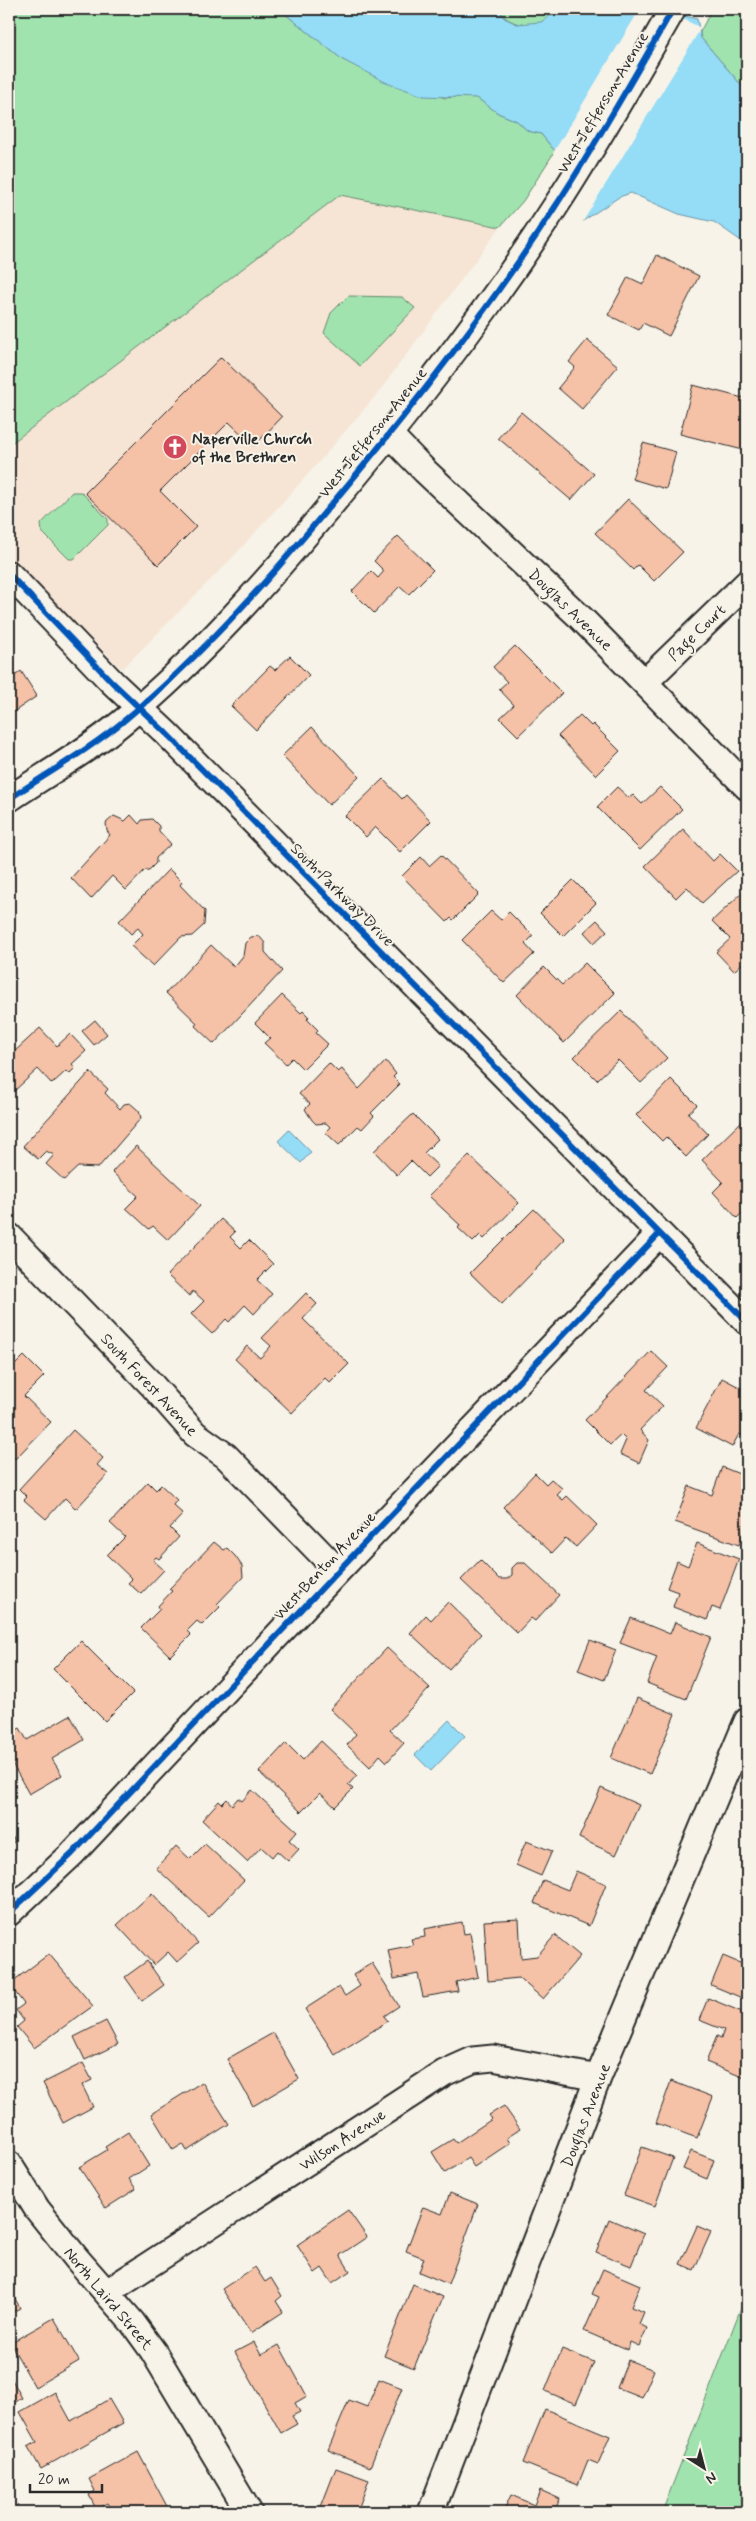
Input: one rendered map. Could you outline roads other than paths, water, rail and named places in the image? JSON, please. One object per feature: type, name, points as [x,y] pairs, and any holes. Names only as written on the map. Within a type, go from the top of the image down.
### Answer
[{"type":"street","name":"West Jefferson Avenue","points":[[9,799],[105,735],[139,708],[236,612],[291,552],[390,435],[489,302],[556,206],[673,10]]},
{"type":"street","name":"Douglas Avenue","points":[[390,435],[581,618],[747,787]]},
{"type":"street","name":"South Parkway Drive","points":[[9,574],[139,708],[166,733],[747,1322]]},
{"type":"street","name":"Page Court","points":[[644,682],[747,583]]},
{"type":"street","name":"West Benton Avenue","points":[[9,1913],[72,1854],[659,1234]]},
{"type":"street","name":"South Forest Avenue","points":[[9,1236],[152,1385],[195,1434],[226,1456],[338,1571]]},
{"type":"street","name":"Douglas Avenue","points":[[431,2512],[598,2078],[747,1721]]},
{"type":"street","name":"Wilson Avenue","points":[[107,2292],[444,2073],[473,2060],[493,2058],[598,2078]]},
{"type":"street","name":"North Laird Street","points":[[9,2164],[37,2209],[154,2351],[249,2512]]},
{"type":"water","points":[[279,9],[500,9],[504,18],[517,24],[541,22],[560,9],[639,9],[641,16],[677,14],[697,19],[701,38],[747,92],[747,245],[714,222],[679,214],[631,193],[619,197],[583,221],[555,151],[541,134],[528,131],[517,121],[498,113],[477,98],[423,96],[385,82],[343,60]]},
{"type":"water","points":[[289,1130],[311,1152],[301,1163],[278,1141]]},
{"type":"water","points":[[449,1720],[465,1736],[431,1771],[415,1755]]},
{"type":"place","name":"Naperville Church of the Brethren","points":[[175,447]]}]
